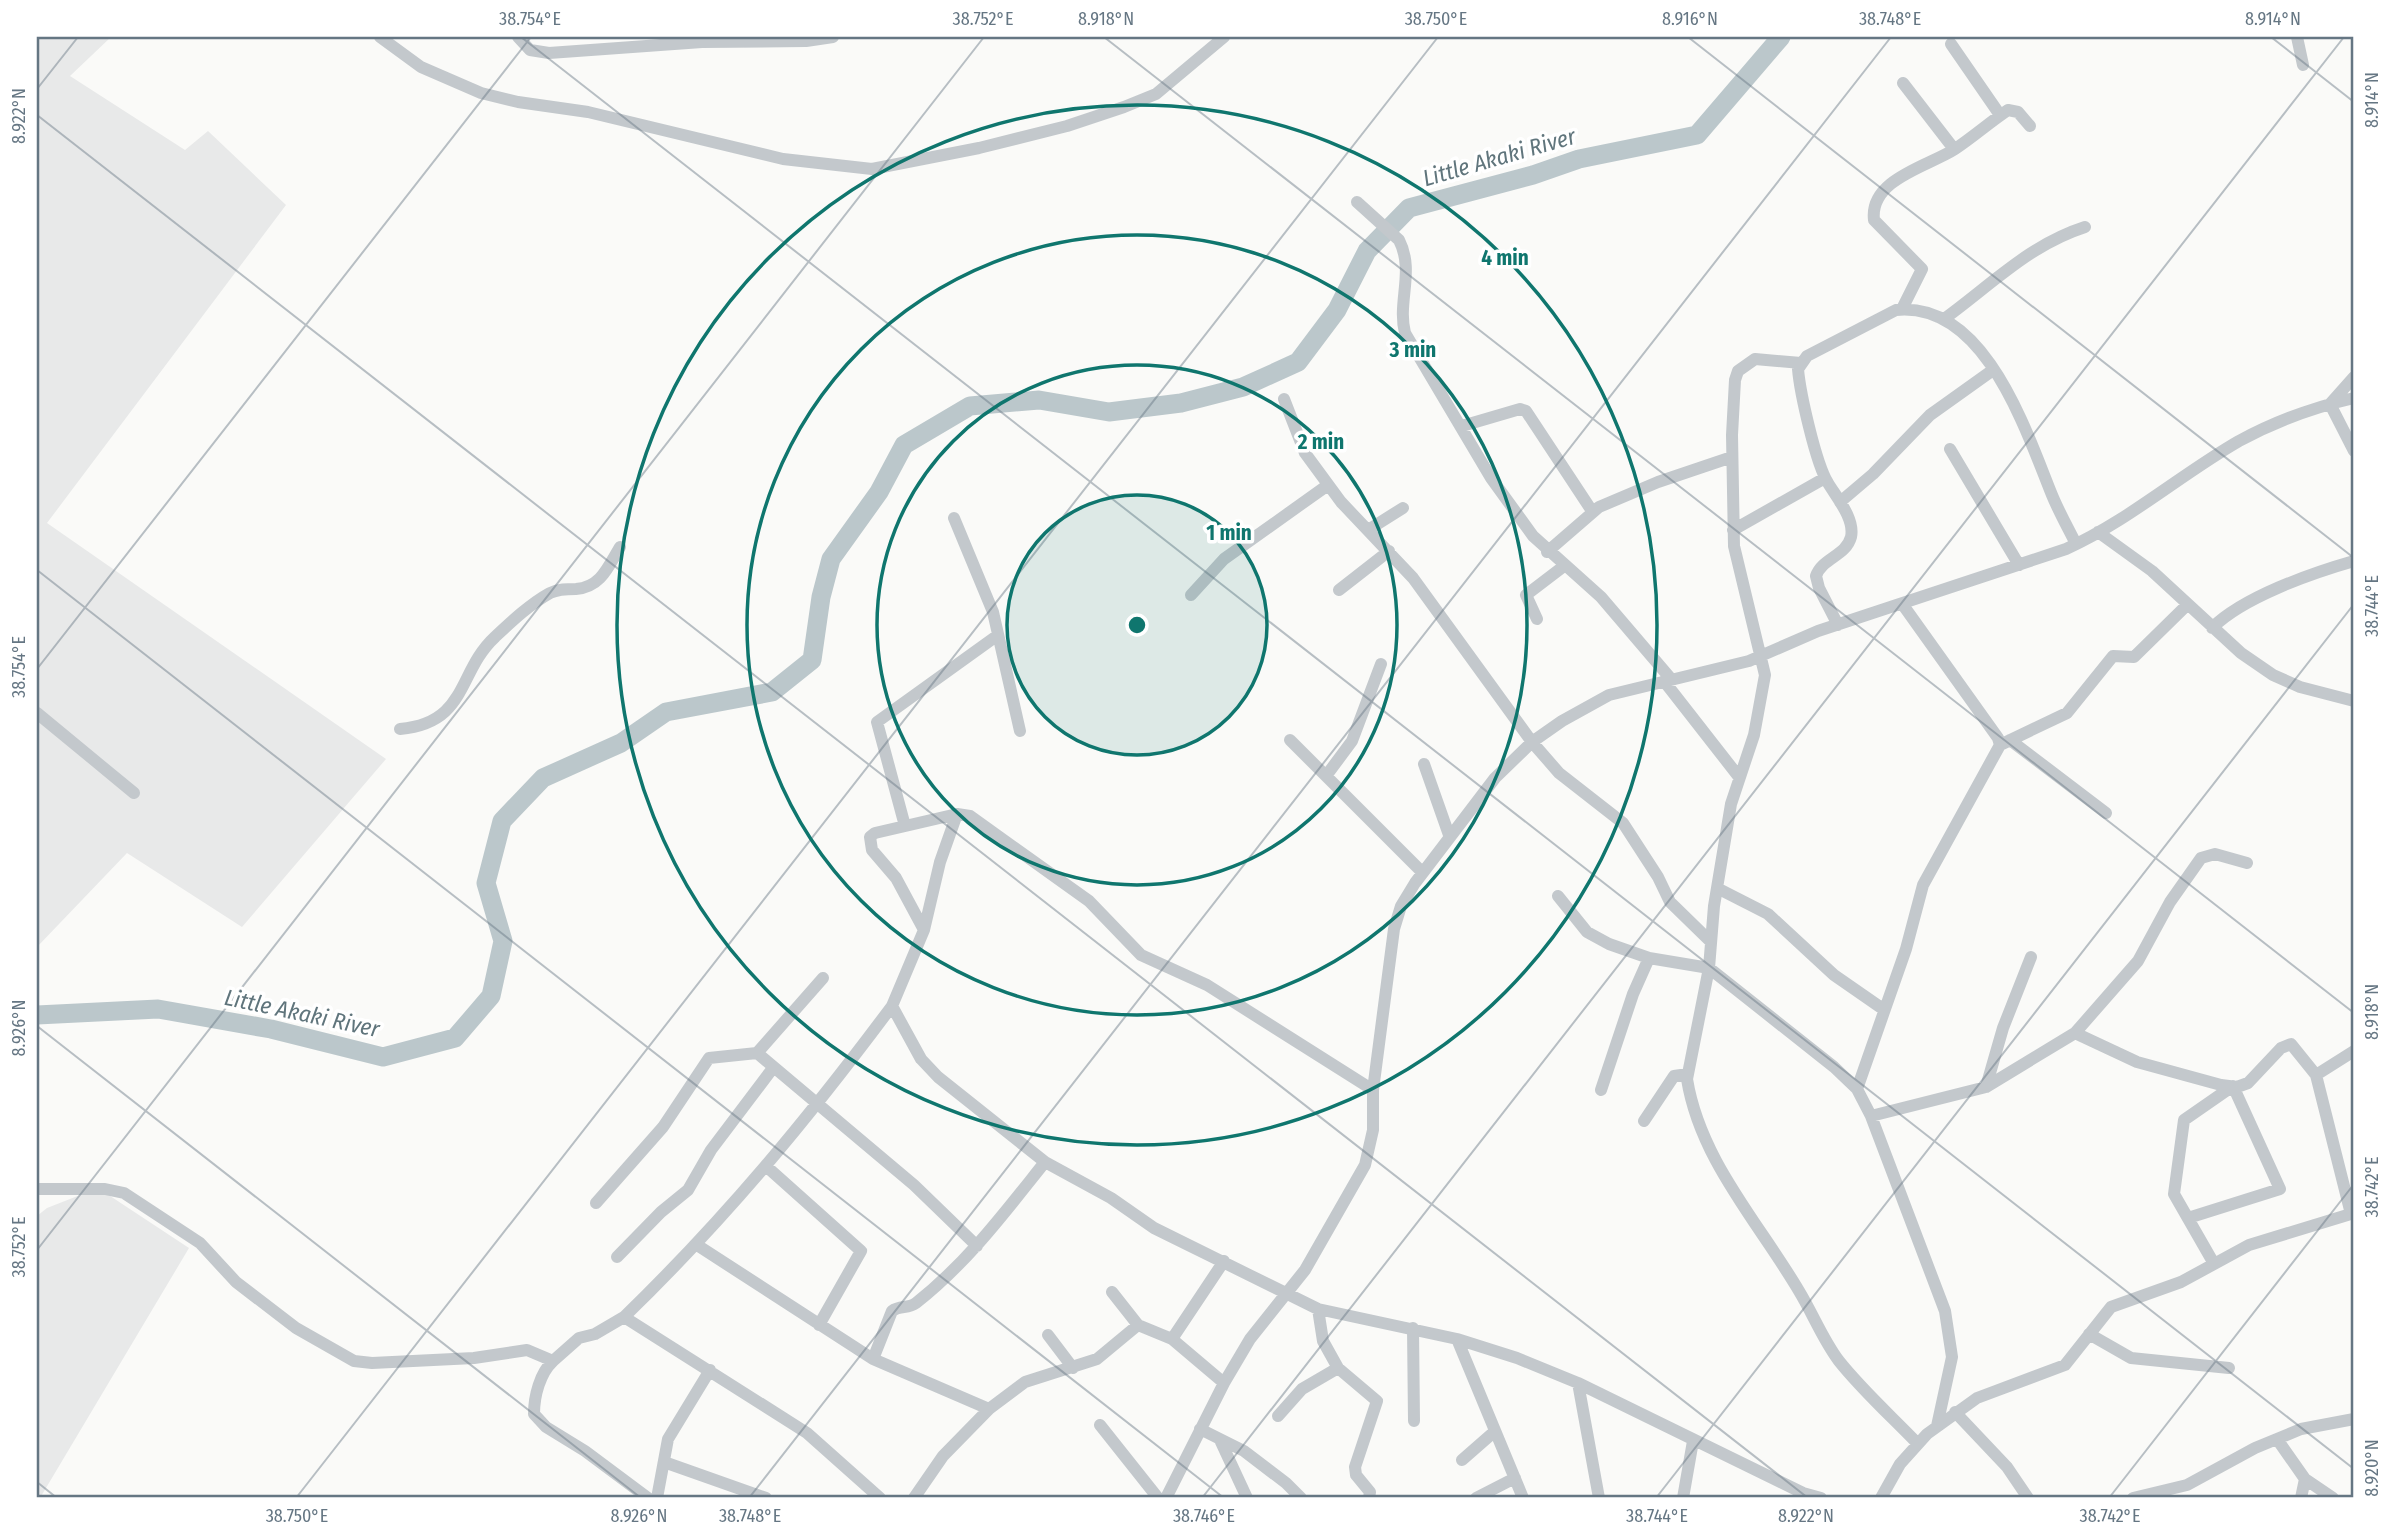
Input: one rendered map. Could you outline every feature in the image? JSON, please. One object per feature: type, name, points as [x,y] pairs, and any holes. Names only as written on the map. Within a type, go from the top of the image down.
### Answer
[{"type":"street","points":[[380,37],[421,67],[481,93],[518,102],[588,112],[783,159],[872,169],[991,145],[1067,126],[1134,103],[1156,94],[1224,37]]},
{"type":"street","points":[[518,37],[530,50],[549,53],[702,42],[829,37]]},
{"type":"street","points":[[2297,37],[2303,65]]},
{"type":"street","points":[[1951,44],[2000,115]]},
{"type":"street","points":[[1903,83],[1954,149]]},
{"type":"street","points":[[1902,309],[1922,269],[1878,225],[1874,215],[1888,186],[1954,149],[2000,115],[2013,109],[2030,126]]},
{"type":"street","points":[[1360,204],[1399,240],[1408,268],[1403,322],[1405,333],[1491,478],[1547,552],[1601,597],[1739,777]]},
{"type":"street","points":[[1944,319],[2021,257],[2058,236],[2085,227]]},
{"type":"street","points":[[1838,625],[1819,588],[1816,576],[1821,567],[1841,553],[1852,532],[1840,502],[1825,478],[1799,378],[1801,363],[1807,356],[1886,314],[1902,309],[1944,319],[1972,340],[2009,396],[2036,449],[2053,496],[2076,544]]},
{"type":"street","points":[[1801,363],[1755,359],[1738,371],[1735,380],[1733,530],[1759,658],[1765,675],[1754,735],[1731,804],[1717,888],[1709,968],[1688,1074],[1690,1096],[1706,1138],[1745,1211],[1799,1290],[1841,1363],[1917,1443]]},
{"type":"street","points":[[1840,502],[1873,474],[1930,415],[1993,370]]},
{"type":"street","points":[[2330,404],[2354,377]]},
{"type":"street","points":[[1166,1498],[1224,1383],[1256,1331],[1328,1233],[1365,1165],[1373,1130],[1373,1090],[1394,929],[1401,906],[1449,835],[1495,778],[1531,742],[1562,720],[1609,695],[1759,658],[1838,625],[2076,544],[2239,442],[2330,404],[2354,398]]},
{"type":"street","points":[[1284,399],[1305,453],[1328,485],[1413,578],[1531,742],[1559,773],[1623,823],[1658,877],[1670,902],[1711,942]]},
{"type":"street","points":[[2330,404],[2354,452]]},
{"type":"street","points":[[1462,426],[1520,409],[1526,411],[1592,511]]},
{"type":"street","points":[[1950,449],[2019,565]]},
{"type":"street","points":[[1547,552],[1592,511],[1658,482],[1732,457]]},
{"type":"street","points":[[1733,530],[1825,478]]},
{"type":"street","points":[[1191,595],[1224,559],[1328,485]]},
{"type":"street","points":[[1368,530],[1403,508]]},
{"type":"street","points":[[954,518],[993,612],[1020,731]]},
{"type":"street","points":[[2098,532],[2152,570],[2241,653],[2283,681],[2354,701]]},
{"type":"street","points":[[400,729],[433,722],[456,701],[486,646],[495,636],[550,593],[592,586],[601,579],[620,547]]},
{"type":"street","points":[[1339,590],[1390,551]]},
{"type":"street","points":[[2212,628],[2227,614],[2256,599],[2354,561]]},
{"type":"street","points":[[1537,619],[1526,594],[1564,566]]},
{"type":"street","points":[[1903,605],[1998,738],[2106,813]]},
{"type":"street","points":[[1857,1089],[1906,949],[1923,885],[2005,743],[2067,713],[2113,656],[2134,657],[2188,605]]},
{"type":"street","points":[[905,826],[877,722],[998,635]]},
{"type":"street","points":[[1326,776],[1352,741],[1381,664]]},
{"type":"street","points":[[37,713],[134,793]]},
{"type":"street","points":[[1290,740],[1422,872]]},
{"type":"street","points":[[1424,764],[1449,835]]},
{"type":"street","points":[[648,1498],[585,1451],[546,1427],[534,1414],[545,1368],[579,1338],[594,1334],[624,1317],[697,1245],[767,1167],[892,1006],[924,930],[940,862],[957,814]]},
{"type":"street","points":[[924,930],[904,892],[869,843],[875,832],[957,814],[981,821],[1089,901],[1141,954],[1207,985],[1373,1090]]},
{"type":"street","points":[[1871,1116],[1986,1087],[2075,1033],[2138,961],[2170,902],[2201,858],[2215,854],[2247,863]]},
{"type":"street","points":[[1717,888],[1768,914],[1834,975],[1883,1009]]},
{"type":"street","points":[[1558,896],[1587,932],[1649,958],[1709,968],[1834,1067],[1857,1089],[1871,1116],[1928,1259],[1950,1329],[1952,1357],[1937,1426]]},
{"type":"street","points":[[1986,1087],[2003,1028],[2031,957]]},
{"type":"street","points":[[1601,1090],[1633,994],[1649,958]]},
{"type":"street","points":[[596,1203],[663,1128],[709,1058],[757,1053],[823,978]]},
{"type":"street","points":[[892,1006],[921,1059],[939,1077],[1045,1162],[1111,1198],[1154,1228],[1318,1309],[1457,1339],[1517,1358],[1578,1383],[1803,1493],[1821,1498]]},
{"type":"street","points":[[2075,1033],[2137,1062],[2233,1086]]},
{"type":"street","points":[[1881,1498],[1900,1464],[1917,1443],[1937,1426],[1955,1412],[2013,1383],[2059,1368],[2071,1358],[2111,1307],[2181,1282],[2213,1262],[2249,1245],[2353,1214],[2316,1075],[2295,1048],[2286,1044],[2248,1083],[2233,1086],[2184,1120],[2174,1194],[2213,1262]]},
{"type":"street","points":[[2316,1075],[2354,1051]]},
{"type":"street","points":[[757,1053],[914,1185],[977,1246]]},
{"type":"street","points":[[617,1257],[661,1212],[688,1190],[711,1150],[773,1068]]},
{"type":"street","points":[[1644,1121],[1674,1076],[1688,1074]]},
{"type":"street","points":[[2188,1218],[2280,1189],[2233,1086]]},
{"type":"street","points":[[873,1360],[892,1311],[913,1305],[977,1246],[1045,1162]]},
{"type":"street","points":[[767,1167],[861,1251],[819,1325]]},
{"type":"street","points":[[37,1189],[105,1189],[124,1193],[200,1243],[236,1282],[296,1328],[354,1361],[372,1363],[474,1358],[527,1350],[553,1360]]},
{"type":"street","points":[[697,1245],[873,1360],[989,1409]]},
{"type":"street","points":[[1172,1339],[1223,1261]]},
{"type":"street","points":[[1112,1292],[1138,1325],[1172,1339],[1224,1383]]},
{"type":"street","points":[[1318,1309],[1323,1341],[1338,1368],[1377,1401],[1354,1467],[1356,1475],[1370,1492],[1369,1498]]},
{"type":"street","points":[[624,1317],[807,1433],[880,1498]]},
{"type":"street","points":[[914,1498],[943,1456],[989,1409],[1025,1382],[1097,1359],[1138,1325]]},
{"type":"street","points":[[1412,1328],[1414,1421]]},
{"type":"street","points":[[2089,1334],[2132,1358],[2229,1368]]},
{"type":"street","points":[[1048,1335],[1073,1368]]},
{"type":"street","points":[[1457,1339],[1523,1498]]},
{"type":"street","points":[[1278,1416],[1302,1390],[1338,1368]]},
{"type":"street","points":[[657,1498],[673,1428],[710,1370]]},
{"type":"street","points":[[1578,1383],[1599,1498]]},
{"type":"street","points":[[1955,1412],[2007,1467],[2028,1498]]},
{"type":"street","points":[[2133,1498],[2153,1496],[2187,1485],[2301,1429],[2354,1419]]},
{"type":"street","points":[[1100,1425],[1158,1498]]},
{"type":"street","points":[[1200,1429],[1221,1442],[1244,1451],[1301,1498]]},
{"type":"street","points":[[1462,1460],[1494,1432]]},
{"type":"street","points":[[2277,1439],[2305,1479],[2333,1498]]},
{"type":"street","points":[[1683,1498],[1693,1441]]},
{"type":"street","points":[[1221,1442],[1247,1498]]},
{"type":"street","points":[[664,1462],[766,1498]]},
{"type":"street","points":[[1476,1498],[1515,1478]]},
{"type":"street","points":[[2301,1498],[2305,1479]]},
{"type":"shaded area","points":[[37,37],[111,37],[70,76],[185,150],[208,131],[286,205],[47,523],[386,759],[242,927],[127,853],[37,947]]},
{"type":"shaded area","points":[[98,1188],[189,1248],[40,1498],[37,1498],[37,1216],[47,1208]]},
{"type":"waterway","name":"Little Akaki River","points":[[37,1015],[158,1009],[271,1029],[383,1057],[455,1038],[491,996],[503,941],[486,883],[502,821],[543,778],[621,743],[666,712],[772,692],[812,660],[821,597],[831,559],[879,492],[904,445],[970,406],[1039,400],[1109,412],[1181,403],[1243,387],[1298,362],[1337,310],[1367,251],[1409,208],[1533,175],[1579,159],[1697,135],[1781,37]]}]
